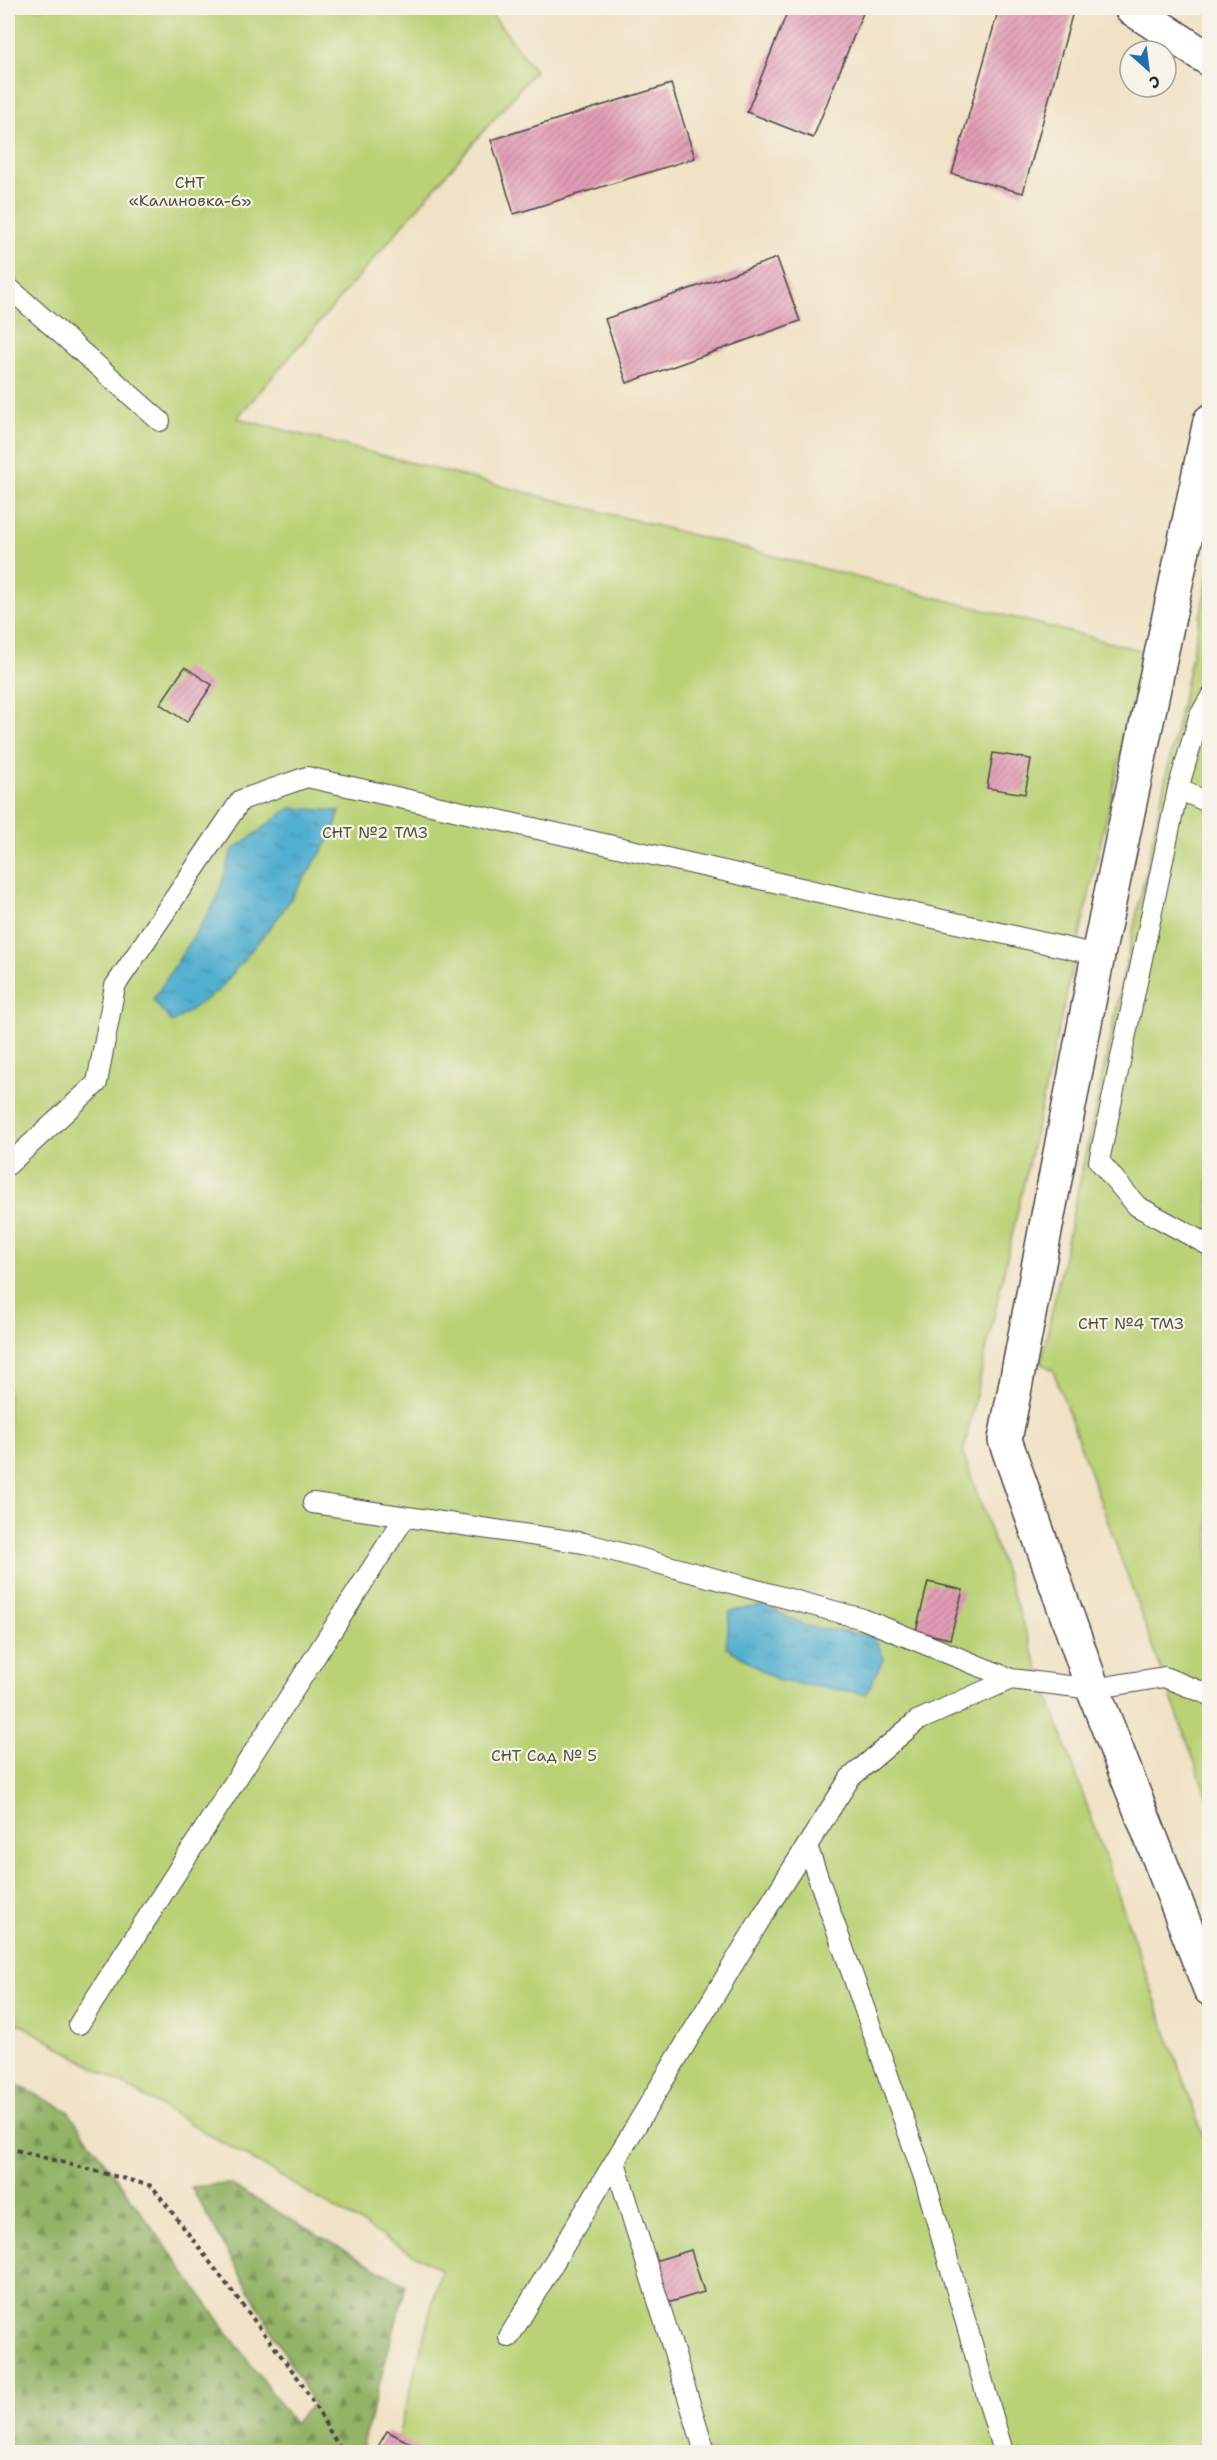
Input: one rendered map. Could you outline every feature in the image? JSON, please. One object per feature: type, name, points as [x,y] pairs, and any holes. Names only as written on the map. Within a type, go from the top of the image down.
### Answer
[{"type":"street","points":[[1131,8],[1209,60]]},
{"type":"street","points":[[1209,421],[1098,955],[1005,1440],[1093,1689],[1209,1989]]},
{"type":"lane","points":[[8,287],[160,422]]},
{"type":"lane","points":[[1209,698],[1199,717],[1178,789],[1099,1161],[1137,1206],[1209,1246]]},
{"type":"lane","points":[[8,1165],[97,1083],[115,986],[241,800],[307,777],[1098,955]]},
{"type":"lane","points":[[1178,789],[1209,803]]},
{"type":"lane","points":[[313,1503],[595,1546],[863,1619],[1011,1679],[1093,1689],[1164,1677],[1209,1695]]},
{"type":"lane","points":[[79,2024],[405,1517]]},
{"type":"lane","points":[[509,2337],[763,1915],[850,1778],[917,1721],[1011,1679]]},
{"type":"lane","points":[[807,1846],[925,2180],[1003,2452]]},
{"type":"lane","points":[[615,2162],[705,2452]]},
{"type":"path","points":[[8,2148],[152,2186],[301,2382],[342,2452]]},
{"type":"green space","points":[[8,8],[487,8],[535,71],[237,418],[1144,651],[963,1453],[1209,2153],[1209,2452],[394,2452],[441,2270],[8,2017]]},
{"type":"green space","name":"СНТ №4 ТМЗ","points":[[1209,575],[1209,1802],[1053,1370],[1041,1363]]},
{"type":"green space","points":[[8,2080],[68,2111],[294,2424],[313,2404],[191,2187],[229,2184],[406,2285],[361,2452],[8,2452]]},
{"type":"water","points":[[290,808],[340,811],[332,836],[280,915],[219,990],[172,1023],[153,1000],[216,901],[232,851]]},
{"type":"water","points":[[765,1605],[805,1626],[874,1636],[884,1658],[866,1694],[778,1681],[726,1647],[730,1611]]},
{"type":"building","points":[[789,8],[865,8],[813,138],[747,112]]},
{"type":"building","points":[[999,8],[1074,8],[1023,193],[952,174]]},
{"type":"building","points":[[671,84],[695,158],[514,214],[491,140]]},
{"type":"building","points":[[777,258],[800,321],[627,383],[605,319]]},
{"type":"building","points":[[185,667],[212,685],[187,722],[160,704]]},
{"type":"building","points":[[993,753],[1031,759],[1025,794],[987,788]]},
{"type":"building","points":[[928,1582],[963,1590],[950,1639],[916,1631]]},
{"type":"building","points":[[691,2250],[704,2292],[664,2304],[651,2262]]},
{"type":"building","points":[[387,2431],[427,2452],[375,2452]]},
{"type":"park label","name":"СНТ «Калиновка-6»","points":[[190,191]]},
{"type":"park label","name":"СНТ №2 ТМЗ","points":[[375,832]]},
{"type":"park label","name":"СНТ Сад № 5","points":[[544,1755]]}]
